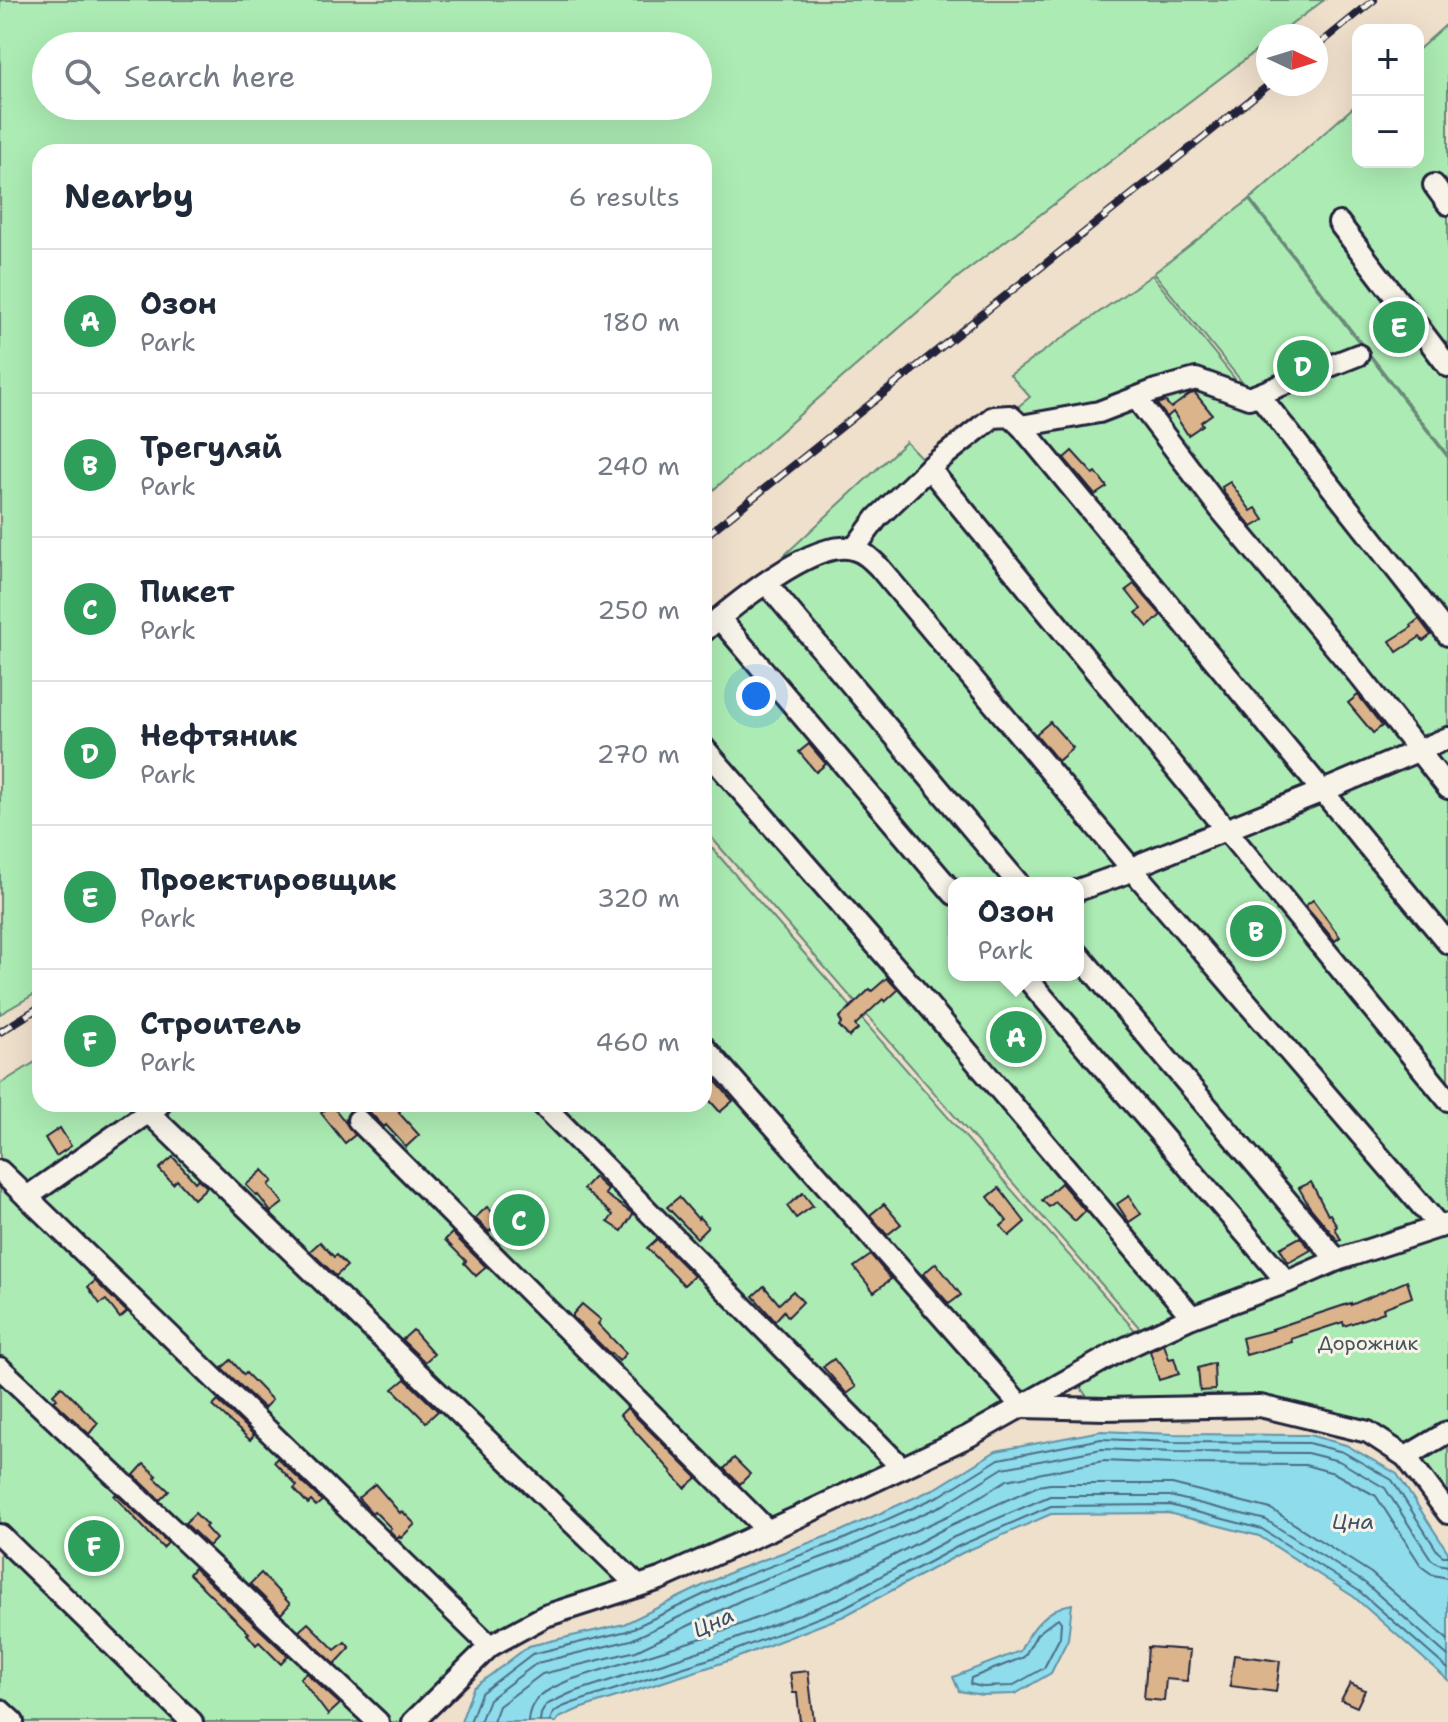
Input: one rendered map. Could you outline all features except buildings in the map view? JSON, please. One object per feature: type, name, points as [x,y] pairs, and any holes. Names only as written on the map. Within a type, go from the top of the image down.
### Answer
[{"type":"street","points":[[1434,185],[1448,204]]},
{"type":"street","points":[[1339,223],[1448,366]]},
{"type":"street","points":[[1021,426],[1099,412],[1156,390],[1196,379],[1249,398],[1358,355]]},
{"type":"street","points":[[1259,395],[1448,635]]},
{"type":"street","points":[[1136,398],[1220,509],[1448,788]]},
{"type":"street","points":[[854,549],[877,518],[929,468],[993,417],[1010,416],[1448,943]]},
{"type":"street","points":[[929,468],[1448,1100]]},
{"type":"street","points":[[413,1722],[490,1646],[545,1616],[660,1579],[768,1531],[969,1436],[1119,1351],[1192,1317],[1337,1260],[1444,1225],[1132,869],[865,554],[842,547],[807,557],[766,583],[712,624]]},
{"type":"street","points":[[766,583],[1013,877]]},
{"type":"street","points":[[712,626],[948,887]]},
{"type":"street","points":[[1084,888],[1448,738]]},
{"type":"street","points":[[712,757],[917,992],[1192,1317]]},
{"type":"street","points":[[1084,961],[1337,1260]]},
{"type":"street","points":[[1029,981],[1287,1282]]},
{"type":"street","points":[[712,1056],[1022,1407],[1260,1406],[1368,1432],[1406,1457],[1448,1513]]},
{"type":"street","points":[[27,1197],[147,1112]]},
{"type":"street","points":[[157,1112],[638,1586]]},
{"type":"street","points":[[550,1112],[902,1468]]},
{"type":"street","points":[[358,1120],[768,1531]]},
{"type":"street","points":[[0,1171],[490,1646]]},
{"type":"street","points":[[0,1368],[378,1722]]},
{"type":"street","points":[[1406,1457],[1448,1432]]},
{"type":"street","points":[[0,1535],[192,1722]]},
{"type":"street","points":[[0,1710],[13,1722]]},
{"type":"green space","points":[[0,0],[1324,0],[1292,24],[1256,24],[1256,51],[958,277],[712,491],[712,144],[32,144],[32,996],[0,1014]]},
{"type":"green space","points":[[1448,23],[1448,455],[1250,199],[1352,108],[1352,168],[1424,168],[1424,45]]},
{"type":"green space","points":[[1249,200],[1448,458],[1448,637],[1154,273]]},
{"type":"green space","points":[[1152,275],[1448,646],[1448,1216],[1338,1255],[1084,955],[1084,877],[1017,877],[762,576],[906,442],[936,473],[1030,397],[1010,375]]},
{"type":"green space","points":[[758,577],[1011,877],[948,877],[948,981],[1084,981],[1084,963],[1330,1259],[1144,1333],[712,838],[712,615]]},
{"type":"green space","points":[[712,848],[1139,1335],[855,1485],[509,1628],[420,1722],[0,1722],[0,1084],[32,1064],[32,1112],[712,1112]]},
{"type":"green space","name":"Дорожник","points":[[1448,1227],[1448,1425],[1407,1450],[1267,1399],[1210,1394],[1091,1403],[1079,1385],[1081,1376],[1201,1321]]},
{"type":"green space","points":[[1448,1442],[1448,1499],[1419,1462]]},
{"type":"water","name":"Цна","points":[[1101,1431],[1309,1435],[1346,1445],[1397,1474],[1448,1552],[1448,1680],[1354,1597],[1259,1536],[1168,1513],[1051,1514],[962,1553],[844,1616],[731,1660],[579,1709],[556,1722],[461,1722],[473,1688],[529,1646],[624,1624],[733,1571],[841,1531],[938,1487],[996,1451]]},
{"type":"water","points":[[1072,1604],[1068,1639],[1051,1673],[1015,1694],[982,1695],[959,1691],[953,1677],[1020,1651],[1040,1621],[1054,1610]]},
{"type":"railway","points":[[1328,37],[1374,0]]},
{"type":"railway","points":[[712,531],[1256,95]]},
{"type":"railway","points":[[0,1032],[32,1012]]},
{"type":"place","name":"Проектировщик","points":[[1399,327]]},
{"type":"place","name":"Нефтяник","points":[[1303,366]]},
{"type":"place","name":"Трегуляй","points":[[1256,931]]},
{"type":"place","name":"Озон","points":[[1016,1037]]},
{"type":"place","name":"Пикет","points":[[519,1220]]},
{"type":"place","name":"Строитель","points":[[94,1546]]}]
